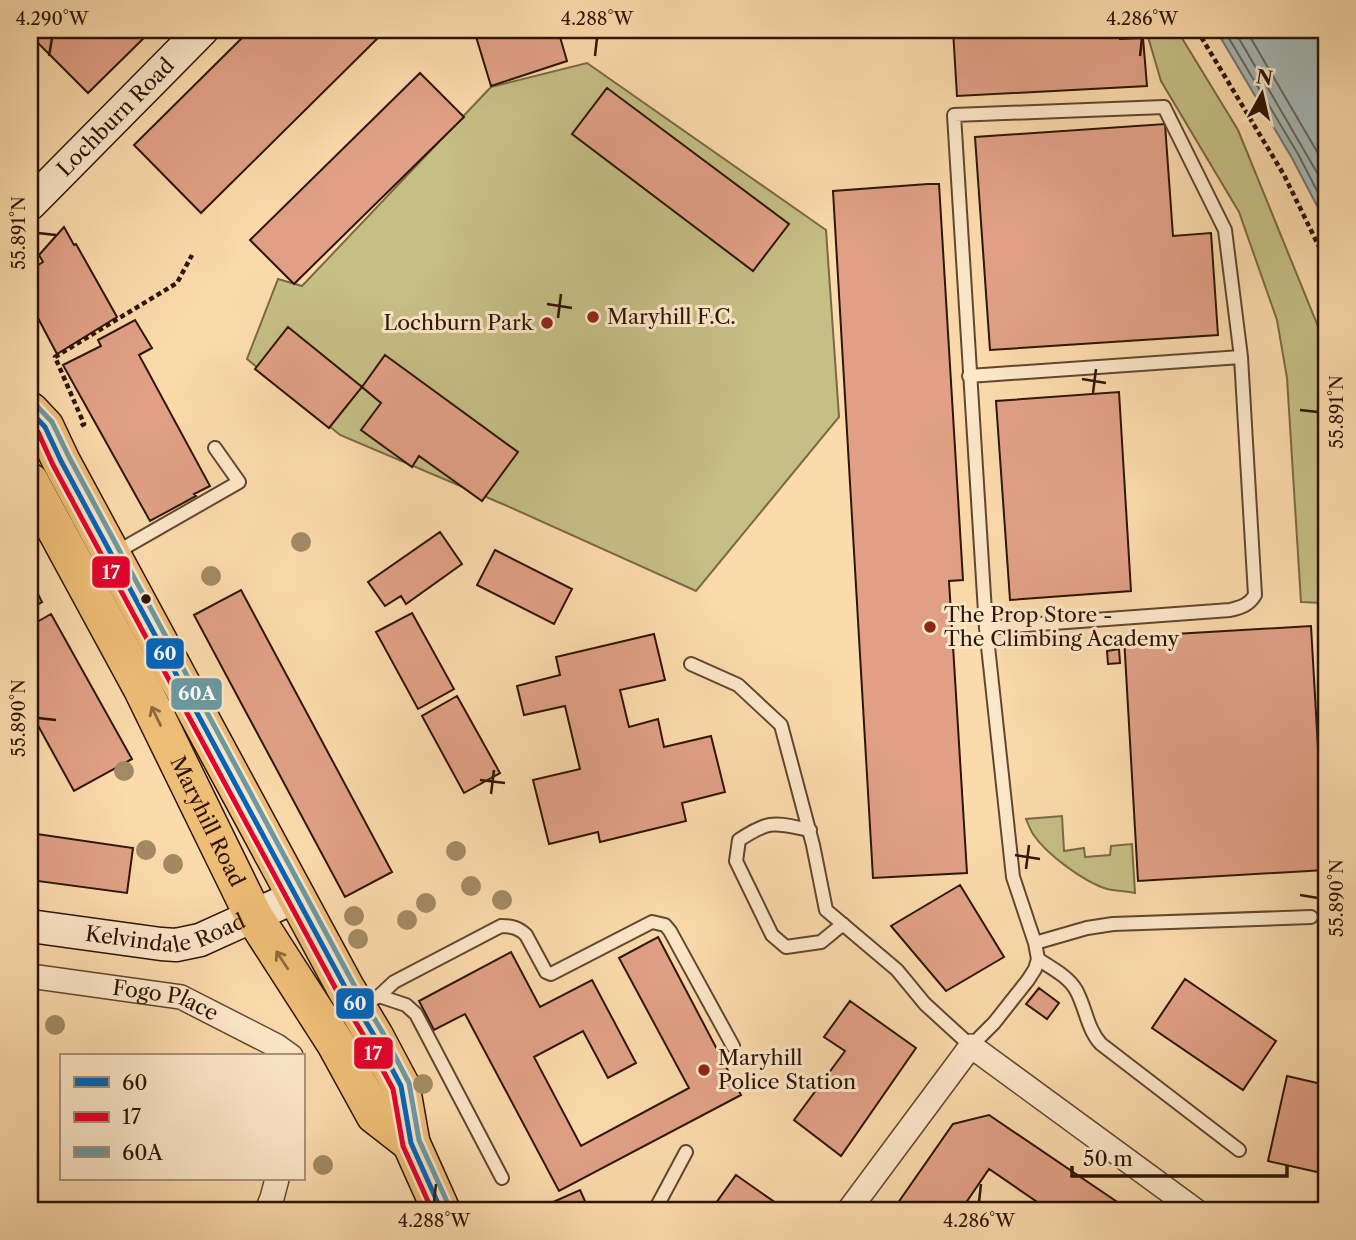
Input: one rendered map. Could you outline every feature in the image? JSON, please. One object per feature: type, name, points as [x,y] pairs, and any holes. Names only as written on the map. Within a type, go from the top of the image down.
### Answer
[{"type":"main road","name":"Maryhill Road","points":[[30,411],[45,427],[297,896],[369,1002],[401,1086],[411,1143],[441,1210]]},
{"type":"main road","name":"Maryhill Road","points":[[30,482],[143,690],[253,915],[336,1044],[375,1115],[411,1143]]},
{"type":"street","name":"Lochburn Road","points":[[30,204],[202,30]]},
{"type":"street","name":"Kelvindale Road","points":[[30,926],[176,945],[200,940],[297,896]]},
{"type":"street","name":"Fogo Place","points":[[30,976],[181,997],[288,1054]]},
{"type":"street","points":[[849,1210],[971,1046],[1195,1210]]},
{"type":"street","points":[[267,1210],[277,1180]]},
{"type":"lane","points":[[691,664],[737,685],[781,725],[810,830],[826,910],[897,970],[925,1004],[971,1046],[994,1023],[1028,980],[1038,959],[1013,877],[986,628],[954,115],[1164,107],[1225,230],[1241,358],[1255,595],[1243,607],[1230,610],[986,628]]},
{"type":"lane","points":[[969,376],[1241,358]]},
{"type":"lane","points":[[112,555],[239,482],[215,448]]},
{"type":"lane","points":[[810,830],[776,823],[758,827],[739,840],[736,861],[772,935],[786,947],[821,942],[844,924]]},
{"type":"lane","points":[[1035,943],[1087,928],[1113,924],[1311,917]]},
{"type":"lane","points":[[324,1027],[369,1002],[394,982],[501,926],[521,930],[546,972],[551,974],[652,922],[666,925],[670,931],[733,1046]]},
{"type":"lane","points":[[1038,959],[1068,979],[1075,988],[1094,1037],[1101,1044],[1239,1150]]},
{"type":"lane","points":[[369,1002],[406,1005],[416,1014],[502,1178]]},
{"type":"lane","points":[[655,1210],[686,1153]]},
{"type":"path","points":[[1197,30],[1284,175],[1326,261]]},
{"type":"path","points":[[75,430],[84,424],[55,357],[177,283],[192,255]]},
{"type":"shaded area","points":[[1146,30],[1177,30],[1238,130],[1324,341],[1326,624],[1324,603],[1301,602],[1287,378],[1277,320],[1239,212],[1161,81]]},
{"type":"shaded area","name":"Lochburn Park","points":[[587,63],[826,230],[839,417],[696,591],[505,505],[340,435],[247,359],[278,279],[302,286],[491,87]]},
{"type":"shaded area","points":[[1062,816],[1064,851],[1084,848],[1085,857],[1110,855],[1111,846],[1132,844],[1135,893],[1107,889],[1077,874],[1039,842],[1026,819]]},
{"type":"water","points":[[1216,30],[1322,30],[1326,39],[1326,223],[1292,158]]},
{"type":"building","points":[[45,30],[152,30],[88,93],[35,40]]},
{"type":"building","points":[[250,30],[386,30],[201,213],[134,145]]},
{"type":"building","points":[[474,30],[558,30],[567,61],[491,86]]},
{"type":"building","points":[[953,30],[1120,30],[1120,39],[1143,38],[1147,86],[957,96]]},
{"type":"building","points":[[420,73],[464,117],[294,284],[250,240]]},
{"type":"building","points":[[607,88],[789,224],[753,271],[572,134]]},
{"type":"building","points":[[1165,124],[1173,236],[1211,233],[1218,335],[990,350],[975,137]]},
{"type":"building","points":[[939,184],[963,580],[949,581],[967,873],[873,878],[833,191]]},
{"type":"building","points":[[64,227],[117,317],[57,354],[30,303],[30,270],[43,262],[39,255]]},
{"type":"building","points":[[135,320],[152,348],[139,355],[210,486],[150,521],[63,365],[101,346],[98,340]]},
{"type":"building","points":[[288,327],[362,387],[329,428],[255,369]]},
{"type":"building","points":[[385,355],[518,452],[482,501],[419,456],[412,467],[361,430],[381,403],[362,387]]},
{"type":"building","points":[[1119,392],[1131,591],[1010,600],[996,401]]},
{"type":"building","points":[[440,532],[462,564],[406,604],[401,596],[385,606],[368,582]]},
{"type":"building","points":[[495,550],[572,589],[554,624],[477,585]]},
{"type":"building","points":[[30,578],[42,602],[30,609]]},
{"type":"building","points":[[241,590],[392,872],[345,897],[194,615]]},
{"type":"building","points":[[412,613],[454,689],[418,709],[376,632]]},
{"type":"building","points":[[51,614],[132,759],[74,791],[30,711],[30,626]]},
{"type":"building","points":[[1311,626],[1325,870],[1138,881],[1124,637]]},
{"type":"building","points":[[654,634],[665,680],[620,690],[629,727],[658,719],[664,747],[711,736],[725,792],[682,803],[686,821],[600,842],[598,832],[549,844],[533,780],[580,769],[565,706],[524,715],[517,686],[560,675],[556,657]]},
{"type":"building","points":[[1119,649],[1120,663],[1108,664],[1107,651]]},
{"type":"building","points":[[457,696],[500,773],[464,793],[422,716]]},
{"type":"building","points":[[30,833],[133,848],[127,893],[30,880]]},
{"type":"building","points":[[960,885],[1004,957],[946,991],[891,926]]},
{"type":"building","name":"Maryhill Police Station","points":[[658,937],[741,1095],[559,1191],[465,1014],[434,1030],[419,1001],[511,952],[540,1007],[592,980],[636,1063],[608,1078],[583,1031],[534,1057],[581,1146],[689,1088],[619,958]]},
{"type":"building","points":[[1185,979],[1276,1041],[1243,1090],[1152,1028]]},
{"type":"building","points":[[1039,988],[1059,1003],[1047,1019],[1026,1004]]},
{"type":"building","points":[[850,1001],[916,1048],[841,1156],[794,1120],[845,1051],[824,1037]]},
{"type":"building","points":[[1287,1076],[1326,1085],[1326,1174],[1268,1161]]},
{"type":"building","points":[[989,1115],[1129,1210],[1049,1210],[989,1169],[961,1210],[893,1210],[953,1124]]},
{"type":"building","points":[[736,1175],[786,1210],[711,1210]]},
{"type":"building","points":[[580,1190],[589,1210],[535,1210]]},
{"type":"transit line","name":"60A","points":[[36,405],[52,422],[409,1083],[419,1140],[449,1206]]},
{"type":"transit line","name":"60","points":[[30,411],[45,427],[345,987],[401,1086],[411,1143],[441,1210]]},
{"type":"transit line","name":"17","points":[[30,424],[38,432],[53,465],[337,991],[393,1089],[403,1146],[432,1210]]},
{"type":"place","name":"Maryhill F.C.","points":[[593,317]]},
{"type":"place","name":"Lochburn Park","points":[[547,323]]},
{"type":"place","name":"The Prop Store - The Climbing Academy","points":[[930,627]]},
{"type":"place","name":"Maryhill Police Station","points":[[704,1070]]}]
